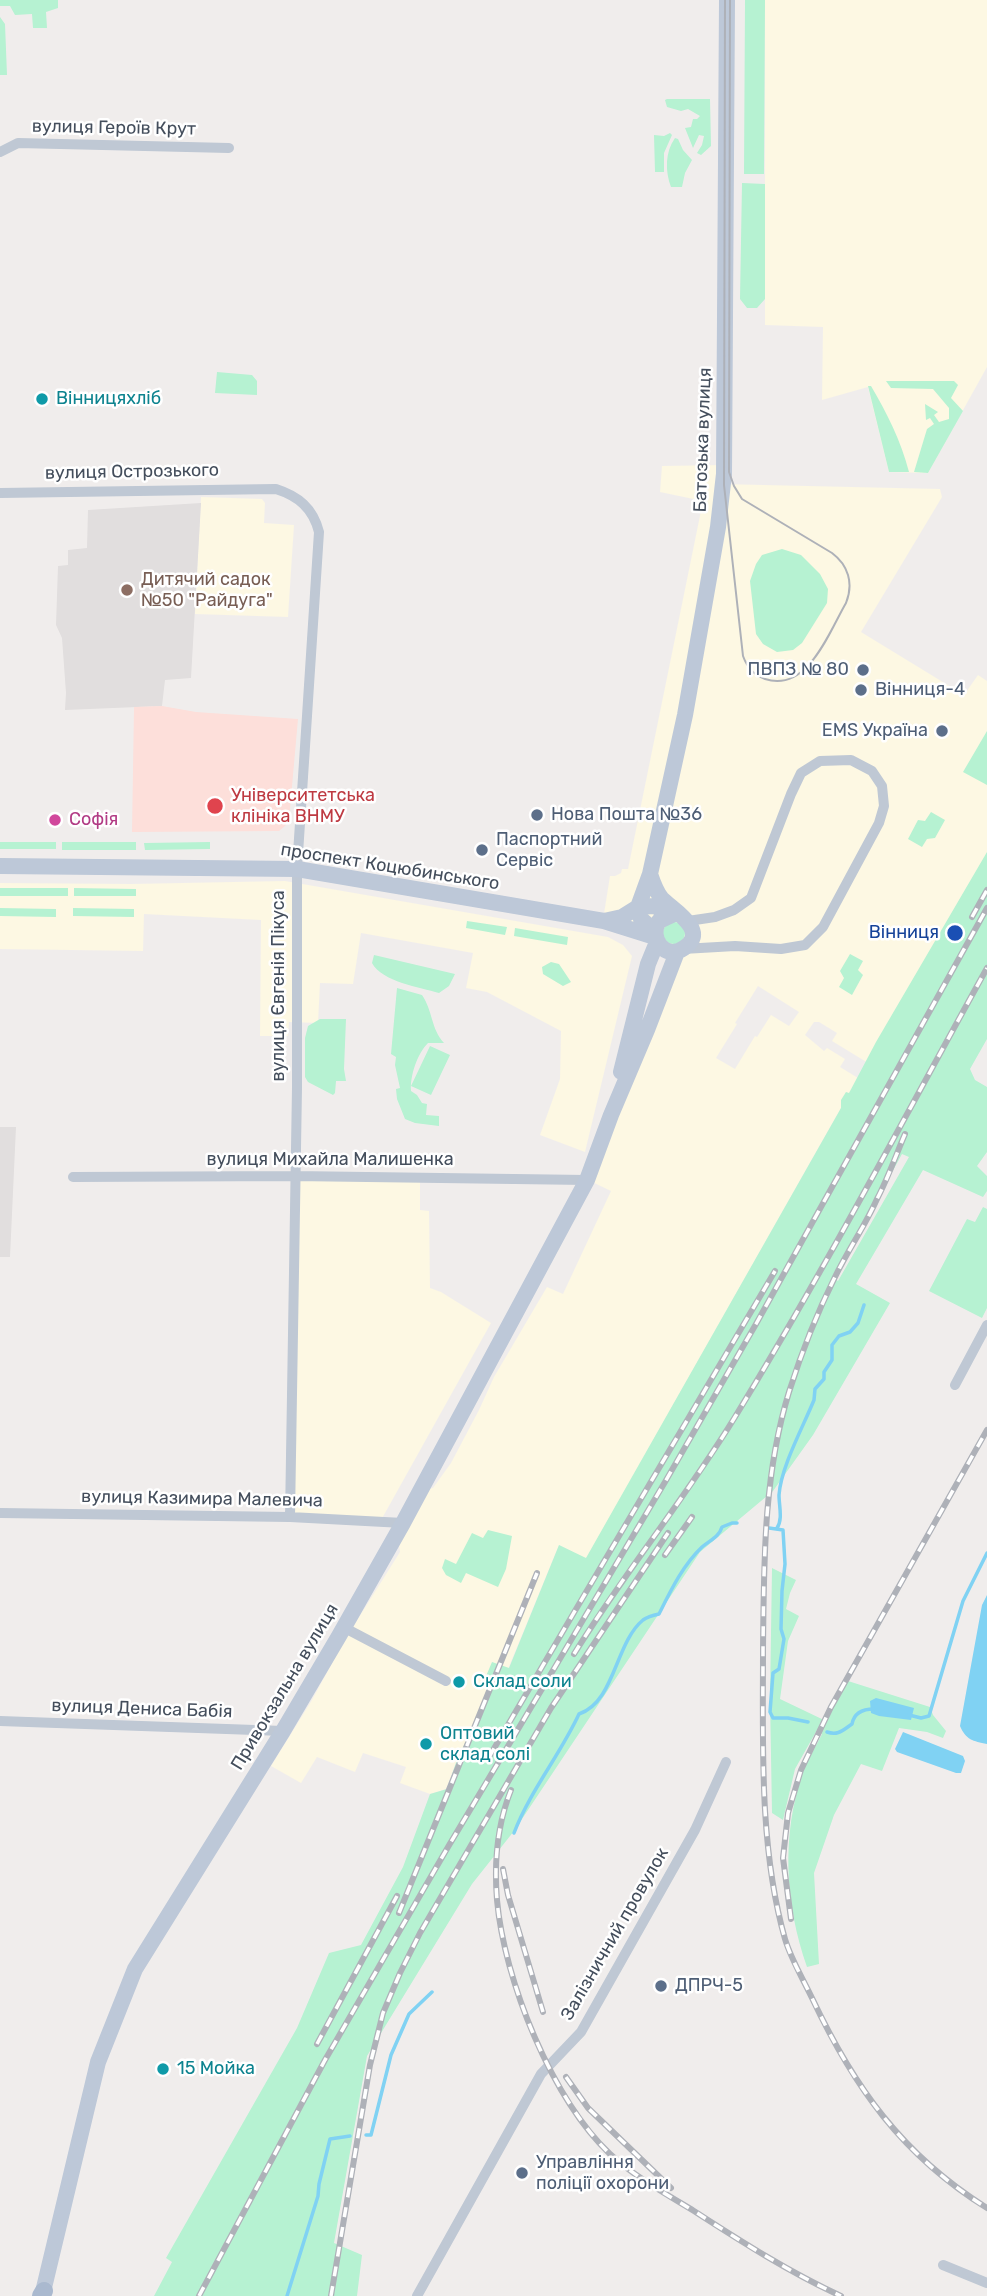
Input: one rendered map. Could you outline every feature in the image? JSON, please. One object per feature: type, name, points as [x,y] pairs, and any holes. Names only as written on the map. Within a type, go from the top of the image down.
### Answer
[{"type":"main road","name":"Батозька вулиця","points":[[638,907],[650,874],[687,703],[718,527],[724,474],[727,0]]},
{"type":"main road","name":"проспект Коцюбинського","points":[[0,866],[297,869],[604,921]]},
{"type":"main road","points":[[611,1115],[680,950],[691,941],[692,935],[681,917],[660,897],[650,874]]},
{"type":"main road","points":[[604,921],[622,917],[638,907],[653,906],[681,917]]},
{"type":"main road","points":[[638,907],[641,919],[664,950],[680,950]]},
{"type":"main road","points":[[611,1115],[659,921],[681,917]]},
{"type":"main road","points":[[604,921],[655,936]]},
{"type":"main road","points":[[604,921],[629,934],[638,943],[648,964]]},
{"type":"main road","name":"Привокзальна вулиця","points":[[43,2295],[98,2062],[135,1969],[283,1731],[403,1523],[587,1180],[611,1115]]},
{"type":"street","name":"вулиця Героїв Крут","points":[[0,152],[18,143],[229,148]]},
{"type":"street","name":"вулиця Острозького","points":[[0,493],[264,488]]},
{"type":"street","name":"вулиця Євгенія Пікуса","points":[[264,488],[276,489],[300,500],[316,519],[319,532],[297,869],[297,1087],[290,1517]]},
{"type":"street","points":[[680,950],[735,946],[781,949],[805,945],[823,927],[879,823],[884,806],[883,786],[872,771],[852,760],[820,761],[801,773],[751,898],[734,910],[715,917],[681,917]]},
{"type":"street","name":"вулиця Михайла Малишенка","points":[[73,1177],[294,1176],[587,1180]]},
{"type":"street","points":[[955,1385],[987,1325]]},
{"type":"street","name":"вулиця Казимира Малевича","points":[[0,1513],[290,1517],[403,1523]]},
{"type":"street","points":[[343,1627],[446,1681]]},
{"type":"street","name":"вулиця Дениса Бабія","points":[[0,1721],[283,1731]]},
{"type":"street","name":"Залізничний провулок","points":[[417,2296],[541,2074],[581,2032],[695,1830],[726,1762]]},
{"type":"street","points":[[943,2265],[987,2283]]},
{"type":"shaded area","points":[[765,0],[987,0],[987,367],[928,473],[889,472],[868,387],[822,400],[823,327],[765,325]]},
{"type":"shaded area","points":[[724,465],[719,484],[940,489],[942,497],[861,632],[964,695],[978,675],[987,681],[987,867],[873,1066],[832,1041],[837,1033],[819,1022],[814,1022],[805,1035],[824,1051],[827,1048],[845,1059],[840,1067],[858,1078],[849,1094],[842,1100],[841,1108],[586,1559],[559,1545],[508,1669],[492,1662],[495,1686],[458,1757],[446,1789],[430,1794],[400,1783],[406,1767],[363,1753],[355,1772],[317,1757],[301,1783],[271,1766],[400,1552],[399,1545],[427,1489],[433,1488],[451,1463],[494,1377],[547,1287],[563,1294],[611,1191],[586,1179],[672,942],[603,920],[610,876],[621,873],[622,869],[628,869],[703,501],[660,492],[662,466]],"holes":[[[758,986],[799,1012],[789,1026],[771,1015],[735,1069],[716,1058]]]},
{"type":"shaded area","points":[[201,497],[262,499],[265,503],[264,523],[294,525],[288,617],[195,614]]},
{"type":"shaded area","name":"Дитячий садок №50 \"Райдуга\"","points":[[201,503],[191,678],[165,680],[162,706],[65,710],[62,638],[56,625],[58,566],[68,565],[68,550],[87,548],[88,510]]},
{"type":"shaded area","points":[[162,706],[196,712],[298,719],[289,820],[285,826],[279,831],[132,832],[134,707]]},
{"type":"shaded area","points":[[285,881],[608,937],[623,945],[632,956],[585,1152],[540,1135],[560,1079],[561,1031],[487,992],[466,988],[473,953],[361,933],[353,984],[320,983],[318,1023],[289,1022],[288,1036],[260,1036],[261,920],[144,914],[143,951],[0,949],[0,883]]},
{"type":"shaded area","points":[[0,1127],[16,1127],[10,1257],[0,1257]]},
{"type":"shaded area","points":[[294,1176],[420,1178],[420,1210],[429,1211],[430,1288],[491,1323],[380,1522],[290,1517]]},
{"type":"green space","points":[[0,0],[58,0],[58,8],[46,12],[47,28],[33,28],[32,14],[15,15],[10,6],[0,6]]},
{"type":"green space","points":[[745,0],[765,0],[764,174],[744,174]]},
{"type":"green space","points":[[0,17],[5,24],[7,75],[0,75]]},
{"type":"green space","points":[[667,99],[710,99],[711,146],[701,155],[697,153],[704,136],[699,135],[693,148],[685,128],[691,127],[693,119],[700,116],[688,109],[681,111],[667,107]]},
{"type":"green space","points":[[670,133],[672,135],[664,153],[664,172],[655,172],[654,135],[664,136]]},
{"type":"green space","points":[[675,138],[692,160],[682,187],[671,187],[668,175],[668,155]]},
{"type":"green space","points":[[742,183],[765,184],[765,299],[757,308],[747,308],[740,299]]},
{"type":"green space","points":[[217,372],[252,375],[257,381],[257,395],[215,393]]},
{"type":"green space","points":[[886,381],[954,381],[958,385],[951,398],[963,411],[928,473],[914,472],[927,429],[934,424],[930,418],[926,420],[925,404],[938,412],[934,415],[939,422],[949,419],[949,408],[933,389],[891,388]]},
{"type":"green space","points":[[868,386],[871,386],[883,406],[909,472],[889,472]]},
{"type":"green space","points":[[782,549],[801,555],[820,574],[828,589],[827,603],[802,643],[793,650],[777,652],[763,644],[756,634],[750,581],[762,555]]},
{"type":"green space","points":[[987,731],[987,785],[963,772]]},
{"type":"green space","points":[[931,812],[945,820],[935,838],[927,839],[922,847],[908,839],[918,820],[925,821]]},
{"type":"green space","points":[[0,842],[56,842],[56,849],[0,849]]},
{"type":"green space","points":[[62,842],[136,842],[136,850],[62,850]]},
{"type":"green space","points":[[210,842],[210,849],[145,850],[144,843]]},
{"type":"green space","points":[[987,852],[987,1039],[970,1069],[975,1080],[987,1087],[987,1152],[977,1166],[987,1176],[987,1191],[983,1197],[923,1170],[856,1284],[890,1303],[813,1435],[773,1491],[700,1552],[514,1831],[472,1884],[367,2056],[334,2243],[362,2255],[357,2296],[154,2296],[172,2262],[166,2258],[297,2028],[329,1953],[361,1945],[403,1867],[430,1794],[447,1789],[458,1757],[494,1686],[484,1681],[492,1662],[509,1668],[559,1545],[586,1558],[876,1042]],"holes":[[[902,1154],[909,1157],[838,1281],[834,1278]]]},
{"type":"green space","points":[[0,888],[68,888],[68,896],[0,896]]},
{"type":"green space","points":[[74,888],[136,889],[136,896],[74,896]]},
{"type":"green space","points":[[0,908],[56,909],[56,917],[0,916]]},
{"type":"green space","points":[[73,908],[134,909],[134,917],[73,916]]},
{"type":"green space","points":[[467,921],[507,927],[505,935],[466,928]]},
{"type":"green space","points":[[674,922],[682,925],[685,933],[682,941],[674,944],[666,941],[663,933],[666,925]]},
{"type":"green space","points":[[515,928],[568,937],[567,945],[514,936]]},
{"type":"green space","points":[[850,954],[863,961],[858,970],[863,975],[852,995],[839,987],[844,978],[840,971]]},
{"type":"green space","points":[[374,955],[455,974],[449,986],[439,993],[384,975],[372,963]]},
{"type":"green space","points":[[551,962],[559,964],[571,982],[563,986],[543,974],[542,967]]},
{"type":"green space","points":[[397,988],[422,995],[444,1043],[428,1043],[424,1048],[415,1066],[411,1085],[411,1091],[422,1103],[427,1104],[426,1115],[439,1116],[439,1126],[405,1119],[397,1099],[396,1089],[400,1088],[396,1057],[391,1054]]},
{"type":"green space","points":[[320,1019],[346,1019],[346,1081],[336,1081],[333,1095],[308,1082],[305,1077],[305,1038],[308,1026]]},
{"type":"green space","points":[[430,1046],[450,1055],[431,1095],[411,1086]]},
{"type":"green space","points":[[983,1207],[987,1209],[987,1308],[982,1318],[929,1291],[967,1219],[975,1222]]},
{"type":"green space","points":[[488,1530],[512,1536],[506,1569],[498,1587],[466,1573],[461,1583],[446,1575],[442,1568],[445,1559],[456,1564],[472,1533],[483,1538]]},
{"type":"green space","points":[[772,1568],[796,1580],[786,1609],[799,1616],[788,1641],[780,1699],[826,1721],[848,1681],[930,1707],[946,1731],[943,1738],[927,1732],[899,1728],[882,1771],[861,1764],[834,1815],[814,1873],[819,1964],[807,1967],[790,1894],[789,1845],[791,1820],[803,1772],[822,1734],[817,1730],[795,1769],[783,1820],[772,1813]]},
{"type":"water","points":[[987,1595],[987,1744],[970,1739],[960,1726],[982,1605]]},
{"type":"water","points":[[876,1698],[914,1708],[911,1720],[871,1713],[870,1701]]},
{"type":"water","points":[[903,1732],[963,1756],[965,1761],[961,1773],[897,1752],[895,1749]]},
{"type":"waterway","points":[[777,1528],[780,1517],[779,1495],[784,1472],[814,1400],[815,1389],[824,1379],[824,1372],[832,1360],[832,1345],[839,1336],[850,1332],[858,1323],[864,1305]]},
{"type":"waterway","points":[[514,1833],[528,1802],[579,1714],[591,1707],[608,1685],[634,1630],[645,1619],[659,1614],[678,1578],[695,1554],[716,1536],[722,1527],[737,1523]]},
{"type":"waterway","points":[[769,1528],[783,1530],[785,1564],[781,1629],[784,1639],[779,1669],[773,1673],[770,1712],[773,1718],[808,1722]]},
{"type":"waterway","points":[[909,1715],[921,1718],[929,1716],[963,1601],[987,1553]]},
{"type":"waterway","points":[[827,1732],[840,1732],[852,1724],[860,1712],[874,1709]]},
{"type":"waterway","points":[[366,2135],[371,2135],[391,2055],[409,2014],[432,1992]]},
{"type":"waterway","points":[[287,2296],[318,2196],[330,2139],[350,2136]]},
{"type":"tram line","points":[[725,0],[724,485],[743,656],[757,675],[780,681],[805,669],[815,657],[846,603],[849,582],[846,569],[832,553],[742,499],[729,472],[730,0]]},
{"type":"railway","points":[[972,917],[987,890]]},
{"type":"railway","points":[[199,2296],[325,2060],[756,1324],[987,908]]},
{"type":"railway","points":[[574,1654],[735,1417],[832,1250],[987,968]]},
{"type":"railway","points":[[905,1134],[881,1191],[822,1305],[799,1363],[780,1424],[770,1488],[764,1585],[764,1796],[771,1869],[785,1939],[828,2030],[863,2090],[905,2142],[957,2187],[987,2208]]},
{"type":"railway","points":[[489,1757],[775,1271]]},
{"type":"railway","points":[[791,1919],[783,1858],[788,1813],[801,1770],[831,1707],[987,1430]]},
{"type":"railway","points":[[665,1555],[692,1517]]},
{"type":"railway","points":[[331,2296],[370,2065],[383,2013],[400,1973],[420,1933],[551,1708],[668,1533]]},
{"type":"railway","points":[[399,1913],[537,1573]]},
{"type":"railway","points":[[511,1790],[502,1817],[496,1858],[501,1932],[509,1966],[534,2036],[569,2102],[589,2131],[610,2154],[640,2178],[766,2256],[841,2296]]},
{"type":"railway","points":[[503,1869],[508,1895],[543,2012]]},
{"type":"railway","points":[[317,2044],[397,1896]]},
{"type":"railway","points":[[566,2077],[588,2108],[671,2188]]},
{"type":"place","name":"Вінницяхліб","points":[[42,399]]},
{"type":"place","name":"Дитячий садок №50 \"Райдуга\"","points":[[127,590]]},
{"type":"place","name":"ПВПЗ № 80","points":[[863,670]]},
{"type":"place","name":"Вінниця-4","points":[[861,690]]},
{"type":"place","name":"EMS Україна","points":[[942,731]]},
{"type":"place","name":"Університетська клініка ВНМУ","points":[[215,806]]},
{"type":"place","name":"Нова Пошта №36","points":[[537,815]]},
{"type":"place","name":"Софія","points":[[55,820]]},
{"type":"place","name":"Паспортний Сервіс","points":[[482,850]]},
{"type":"place","name":"Вінниця","points":[[955,933]]},
{"type":"place","name":"Склад соли","points":[[459,1682]]},
{"type":"place","name":"Оптовий склад солі","points":[[426,1744]]},
{"type":"place","name":"ДПРЧ-5","points":[[661,1986]]},
{"type":"place","name":"15 Мойка","points":[[163,2069]]},
{"type":"place","name":"Управління поліції охорони","points":[[522,2173]]}]
